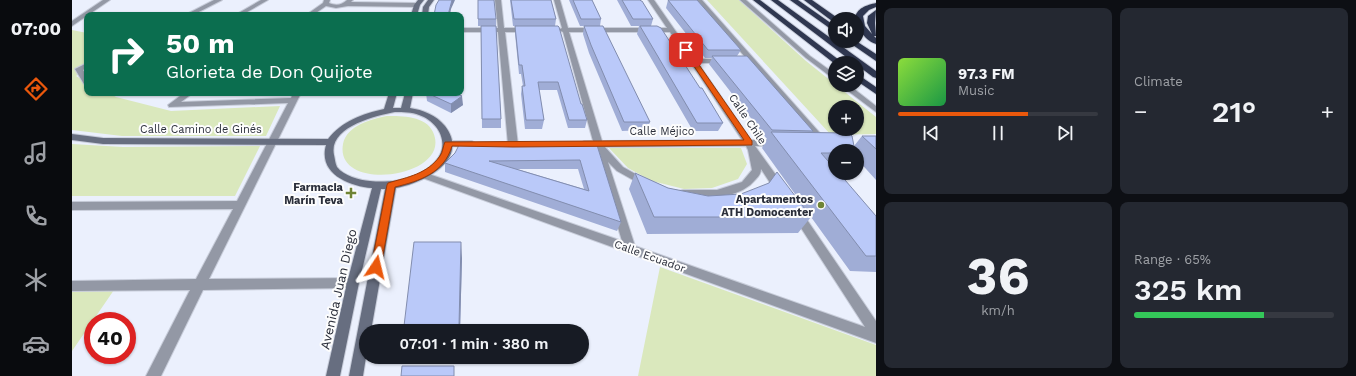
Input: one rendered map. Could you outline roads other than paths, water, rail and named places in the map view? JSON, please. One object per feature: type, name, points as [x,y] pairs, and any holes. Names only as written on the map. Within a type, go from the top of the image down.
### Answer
[{"type":"highway","points":[[756,0],[830,56]]},
{"type":"highway","points":[[774,0],[876,75]]},
{"type":"highway","points":[[793,0],[828,25]]},
{"type":"highway","points":[[808,0],[828,14]]},
{"type":"highway","points":[[876,5],[864,10],[859,16],[859,21],[860,25],[876,42]]},
{"type":"highway","points":[[876,12],[872,16],[870,23],[876,34]]},
{"type":"highway","points":[[864,39],[876,48]]},
{"type":"highway","points":[[861,48],[876,58]]},
{"type":"highway","points":[[864,81],[876,90]]},
{"type":"street","points":[[90,12],[107,0]]},
{"type":"street","points":[[194,12],[219,0]]},
{"type":"street","points":[[243,12],[265,0]]},
{"type":"street","points":[[425,12],[426,6],[431,0]]},
{"type":"street","points":[[498,0],[513,145]]},
{"type":"street","points":[[557,0],[630,249]]},
{"type":"street","points":[[743,0],[828,72]]},
{"type":"street","points":[[335,12],[338,6],[349,1],[378,5],[419,3]]},
{"type":"street","points":[[313,12],[327,2],[338,6]]},
{"type":"street","name":"Calle Chile","points":[[655,3],[784,195]]},
{"type":"street","points":[[699,3],[748,61],[829,144],[810,144]]},
{"type":"street","points":[[72,24],[84,16]]},
{"type":"street","points":[[464,30],[537,30]]},
{"type":"street","points":[[552,30],[672,30]]},
{"type":"street","points":[[693,61],[730,61]]},
{"type":"street","points":[[84,66],[79,69],[84,77]]},
{"type":"street","points":[[853,92],[876,110]]},
{"type":"street","points":[[153,376],[239,205],[274,141],[295,97],[172,105],[186,96]]},
{"type":"street","points":[[388,111],[392,96]]},
{"type":"street","points":[[405,110],[408,96]]},
{"type":"street","points":[[405,110],[422,113],[436,121],[448,137],[445,156],[434,168],[424,175],[400,184],[377,186],[366,185],[343,176],[332,165],[328,152],[331,142],[340,130],[359,118],[377,112],[405,110]]},
{"type":"street","name":"Calle Camino de Ginés","points":[[72,137],[103,141],[331,142]]},
{"type":"street","points":[[677,192],[684,194],[718,194],[746,184],[757,170],[750,143]]},
{"type":"street","name":"Calle Méjico","points":[[575,144],[787,143]]},
{"type":"street","points":[[448,144],[484,144]]},
{"type":"street","points":[[598,144],[620,169],[649,185],[656,186]]},
{"type":"street","name":"Calle Ecuador","points":[[424,175],[876,337]]},
{"type":"street","points":[[356,376],[391,185]]},
{"type":"street","name":"Avenida Juan Diego","points":[[333,376],[353,283],[377,186]]},
{"type":"street","points":[[72,206],[239,205]]},
{"type":"street","points":[[793,208],[876,332]]},
{"type":"street","points":[[72,286],[353,283]]},
{"type":"place","name":"Farmacia Marín Teva","points":[[351,193]]},
{"type":"place","name":"Apartamentos ATH Domocenter","points":[[821,205]]}]
